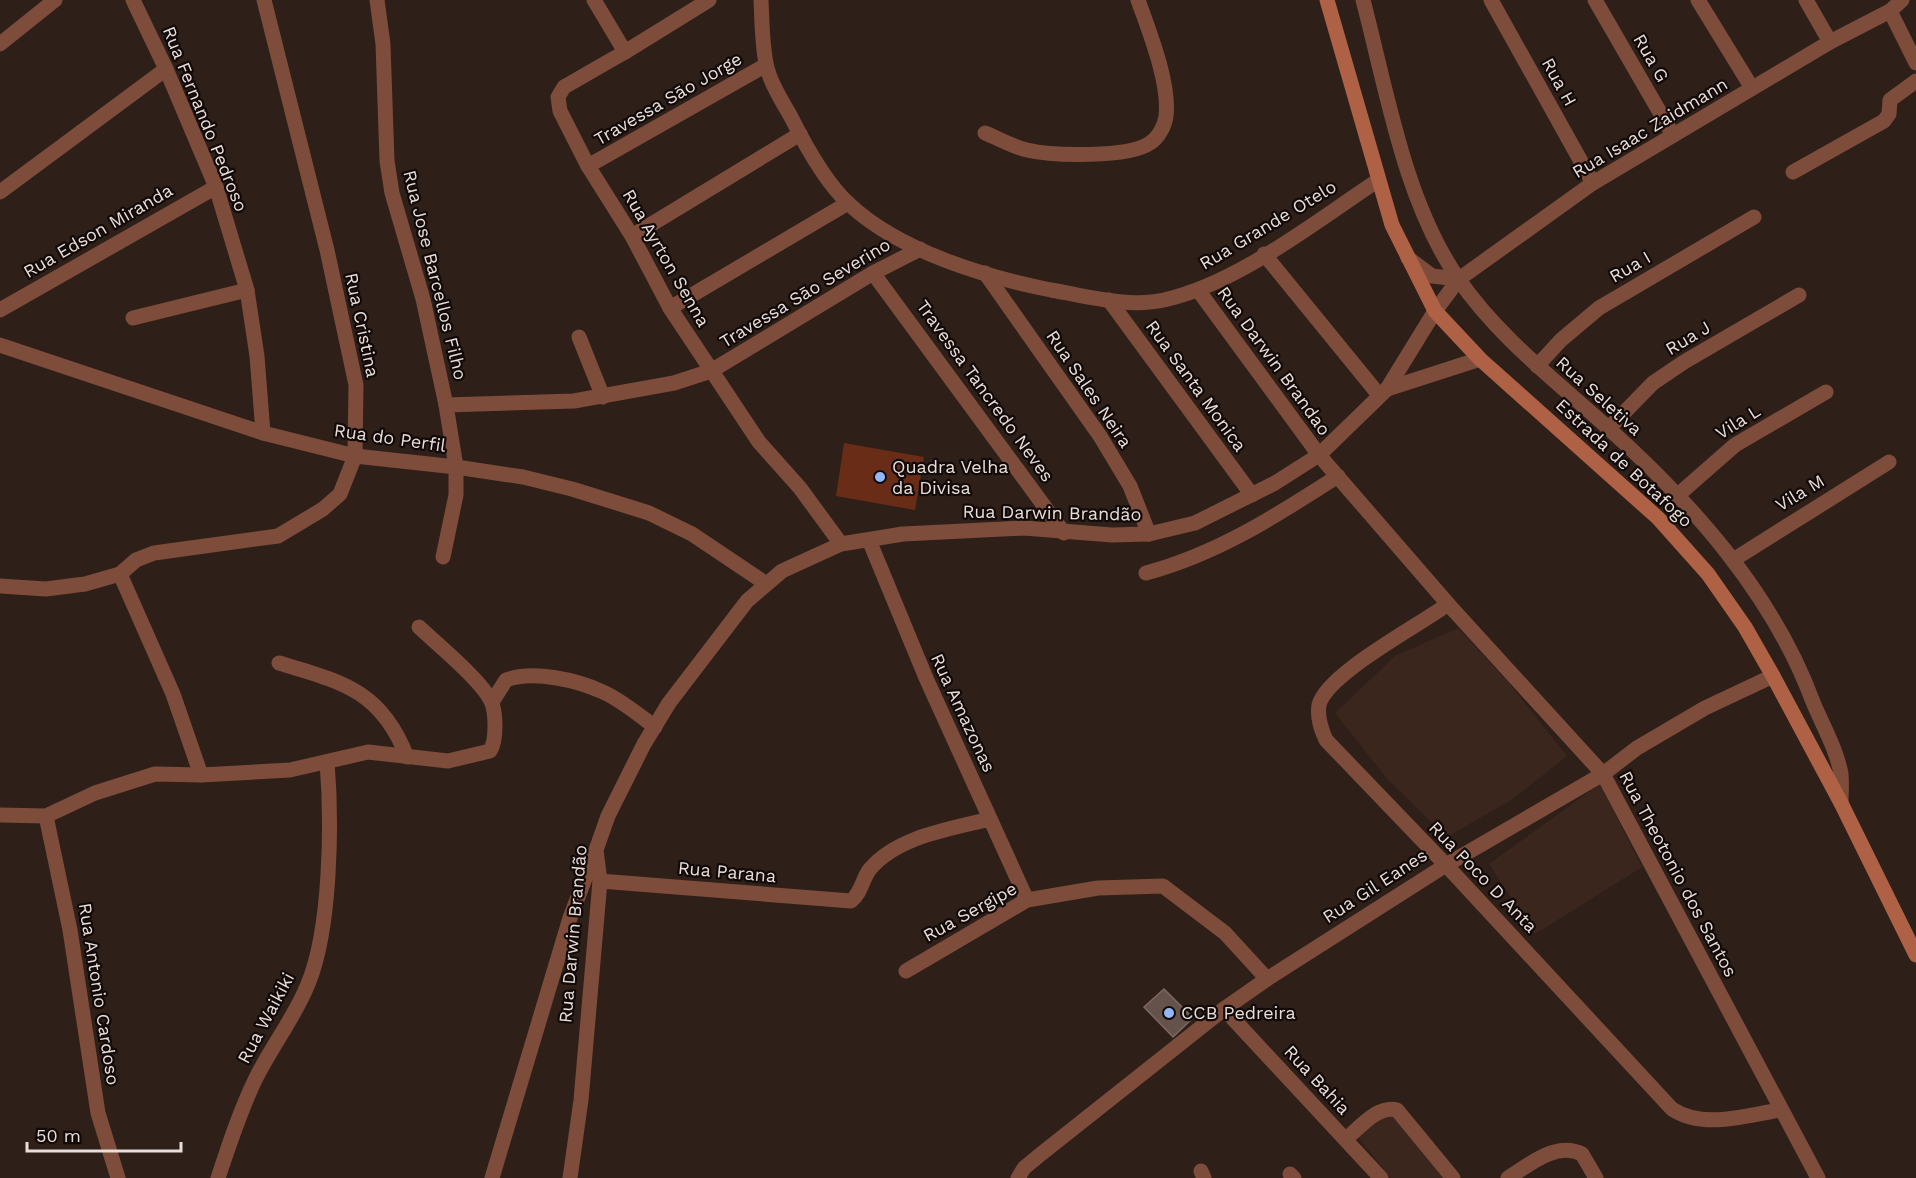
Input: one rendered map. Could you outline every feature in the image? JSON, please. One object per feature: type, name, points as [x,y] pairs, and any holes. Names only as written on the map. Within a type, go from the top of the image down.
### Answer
[{"type":"main road","name":"Estrada de Botafogo","points":[[1327,0],[1377,180],[1392,225],[1435,311],[1480,359],[1658,518],[1708,574],[1745,627],[1773,676],[1841,803],[1916,955]]},
{"type":"street","points":[[0,44],[55,0]]},
{"type":"street","name":"Rua Fernando Pedroso","points":[[133,0],[166,69],[216,187],[248,290],[257,356],[263,433]]},
{"type":"street","name":"Rua Cristina","points":[[0,586],[46,589],[85,584],[120,574],[136,560],[154,553],[278,536],[323,509],[340,494],[355,456],[356,385],[327,250],[264,0]]},
{"type":"street","name":"Rua Jose Barcellos Filho","points":[[377,0],[383,44],[387,160],[392,193],[423,299],[446,405],[456,467],[456,495],[443,557]]},
{"type":"street","points":[[594,0],[625,52],[710,0]]},
{"type":"street","name":"Rua Grande Otelo","points":[[761,0],[766,65],[800,134],[848,203],[880,227],[920,249],[1017,283],[1109,300],[1162,300],[1198,290],[1264,254],[1377,180]]},
{"type":"street","points":[[985,133],[1026,150],[1063,155],[1132,150],[1150,143],[1161,131],[1166,117],[1165,97],[1156,51],[1138,0]]},
{"type":"street","name":"Rua Seletiva","points":[[1363,0],[1422,213],[1458,279],[1496,325],[1538,366],[1609,428],[1678,495],[1733,560],[1788,642],[1802,672],[1841,773],[1841,803]]},
{"type":"street","name":"Rua H","points":[[1491,0],[1593,183]]},
{"type":"street","name":"Rua G","points":[[1595,0],[1673,135]]},
{"type":"street","points":[[1698,0],[1752,88]]},
{"type":"street","points":[[1806,0],[1830,42]]},
{"type":"street","name":"Rua Isaac Zaidmann","points":[[1435,311],[1458,279],[1593,183],[1830,42],[1890,11],[1902,0]]},
{"type":"street","points":[[1890,11],[1916,63]]},
{"type":"street","name":"Rua Ayrton Senna","points":[[625,52],[564,87],[558,97],[560,111],[588,166],[632,236],[670,308],[711,371],[759,442],[800,488],[842,544]]},
{"type":"street","name":"Travessa Sāo Jorge","points":[[588,166],[766,65]]},
{"type":"street","points":[[0,192],[166,69]]},
{"type":"street","points":[[1793,172],[1884,121],[1889,114],[1890,100],[1916,81]]},
{"type":"street","points":[[632,236],[800,134]]},
{"type":"street","name":"Rua Edson Miranda","points":[[0,310],[216,187]]},
{"type":"street","points":[[670,308],[848,203]]},
{"type":"street","name":"Rua I","points":[[1538,366],[1561,340],[1599,308],[1754,217]]},
{"type":"street","name":"Travessa Sāo Severino","points":[[446,405],[574,401],[674,383],[711,371],[873,273],[920,249]]},
{"type":"street","points":[[1264,254],[1383,392],[1435,311]]},
{"type":"street","points":[[1408,258],[1432,276],[1458,279]]},
{"type":"street","name":"Travessa Tancredo Neves","points":[[873,273],[1064,533]]},
{"type":"street","name":"Rua Sales Neira","points":[[985,273],[1100,436],[1130,486],[1149,534]]},
{"type":"street","points":[[133,318],[248,290]]},
{"type":"street","name":"Rua Darwin Brandao","points":[[1198,290],[1319,455]]},
{"type":"street","name":"Rua J","points":[[1609,428],[1633,401],[1669,372],[1799,296]]},
{"type":"street","name":"Rua Santa Monica","points":[[1109,300],[1252,495]]},
{"type":"street","points":[[579,337],[603,397]]},
{"type":"street","name":"Rua do Perfil","points":[[0,345],[263,433],[355,456],[523,477],[572,489],[649,513],[692,534],[765,584]]},
{"type":"street","name":"Rua Darwin Brandão","points":[[570,1178],[581,1100],[600,881],[596,850],[623,784],[655,727],[707,652],[747,601],[765,584],[799,562],[842,544],[903,534],[1024,528],[1064,533],[1149,534],[1195,523],[1252,495],[1319,455],[1383,392],[1480,359]]},
{"type":"street","name":"Vila L","points":[[1678,495],[1735,445],[1826,392]]},
{"type":"street","name":"Rua Theotonio dos Santos","points":[[1319,455],[1448,604],[1603,774],[1818,1178]]},
{"type":"street","name":"Vila M","points":[[1733,560],[1889,462]]},
{"type":"street","points":[[1146,573],[1177,565],[1225,544],[1338,476]]},
{"type":"street","name":"Rua Amazonas","points":[[869,540],[917,659],[1027,900]]},
{"type":"street","points":[[120,574],[173,694],[201,775]]},
{"type":"street","name":"Rua Poco D Anta","points":[[1448,604],[1424,622],[1357,663],[1330,685],[1319,704],[1319,726],[1326,740],[1446,865],[1672,1109],[1683,1116],[1709,1120],[1781,1110]]},
{"type":"street","points":[[0,815],[46,816],[95,793],[140,778],[171,773],[201,775],[290,770],[368,752],[448,761],[486,753],[494,742],[492,702],[478,684],[419,627]]},
{"type":"street","points":[[279,663],[338,682],[368,700],[387,716],[398,733],[407,757]]},
{"type":"street","name":"Rua Gil Eanes","points":[[1021,1173],[1224,1010],[1267,979],[1446,865],[1603,774],[1637,748],[1705,708],[1773,676]]},
{"type":"street","points":[[492,702],[506,680],[537,677],[586,686],[605,693],[655,727]]},
{"type":"street","name":"Rua Waikiki","points":[[218,1178],[255,1080],[308,984],[317,955],[328,850],[330,799],[327,762]]},
{"type":"street","name":"Rua Antonio Cardoso","points":[[46,816],[70,930],[98,1113],[118,1178]]},
{"type":"street","name":"Rua Parana","points":[[600,881],[851,901],[856,897],[870,869],[901,846],[920,838],[990,819]]},
{"type":"street","points":[[492,1178],[570,918],[596,850]]},
{"type":"street","name":"Rua Sergipe","points":[[906,971],[1027,900],[1098,888],[1163,886],[1225,933],[1267,979]]},
{"type":"street","name":"Rua Bahia","points":[[1224,1010],[1381,1178]]},
{"type":"street","points":[[1346,1139],[1379,1112],[1388,1108],[1397,1110],[1453,1178]]},
{"type":"street","points":[[1508,1178],[1541,1158],[1561,1150],[1582,1154],[1596,1178]]},
{"type":"shaded area","name":"Quadra Velha da Divisa","points":[[844,443],[924,457],[915,510],[836,496]]},
{"type":"shaded area","points":[[1458,628],[1509,683],[1567,756],[1513,799],[1447,837],[1388,780],[1335,713],[1395,656]]},
{"type":"shaded area","points":[[1600,784],[1642,867],[1535,934],[1489,864]]},
{"type":"shaded area","points":[[1391,1112],[1449,1178],[1391,1178],[1357,1136]]},
{"type":"building","name":"CCB Pedreira","points":[[1164,989],[1193,1018],[1173,1037],[1144,1007]]},
{"type":"place","name":"Quadra Velha da Divisa","points":[[880,477]]},
{"type":"place","name":"CCB Pedreira","points":[[1169,1013]]}]
